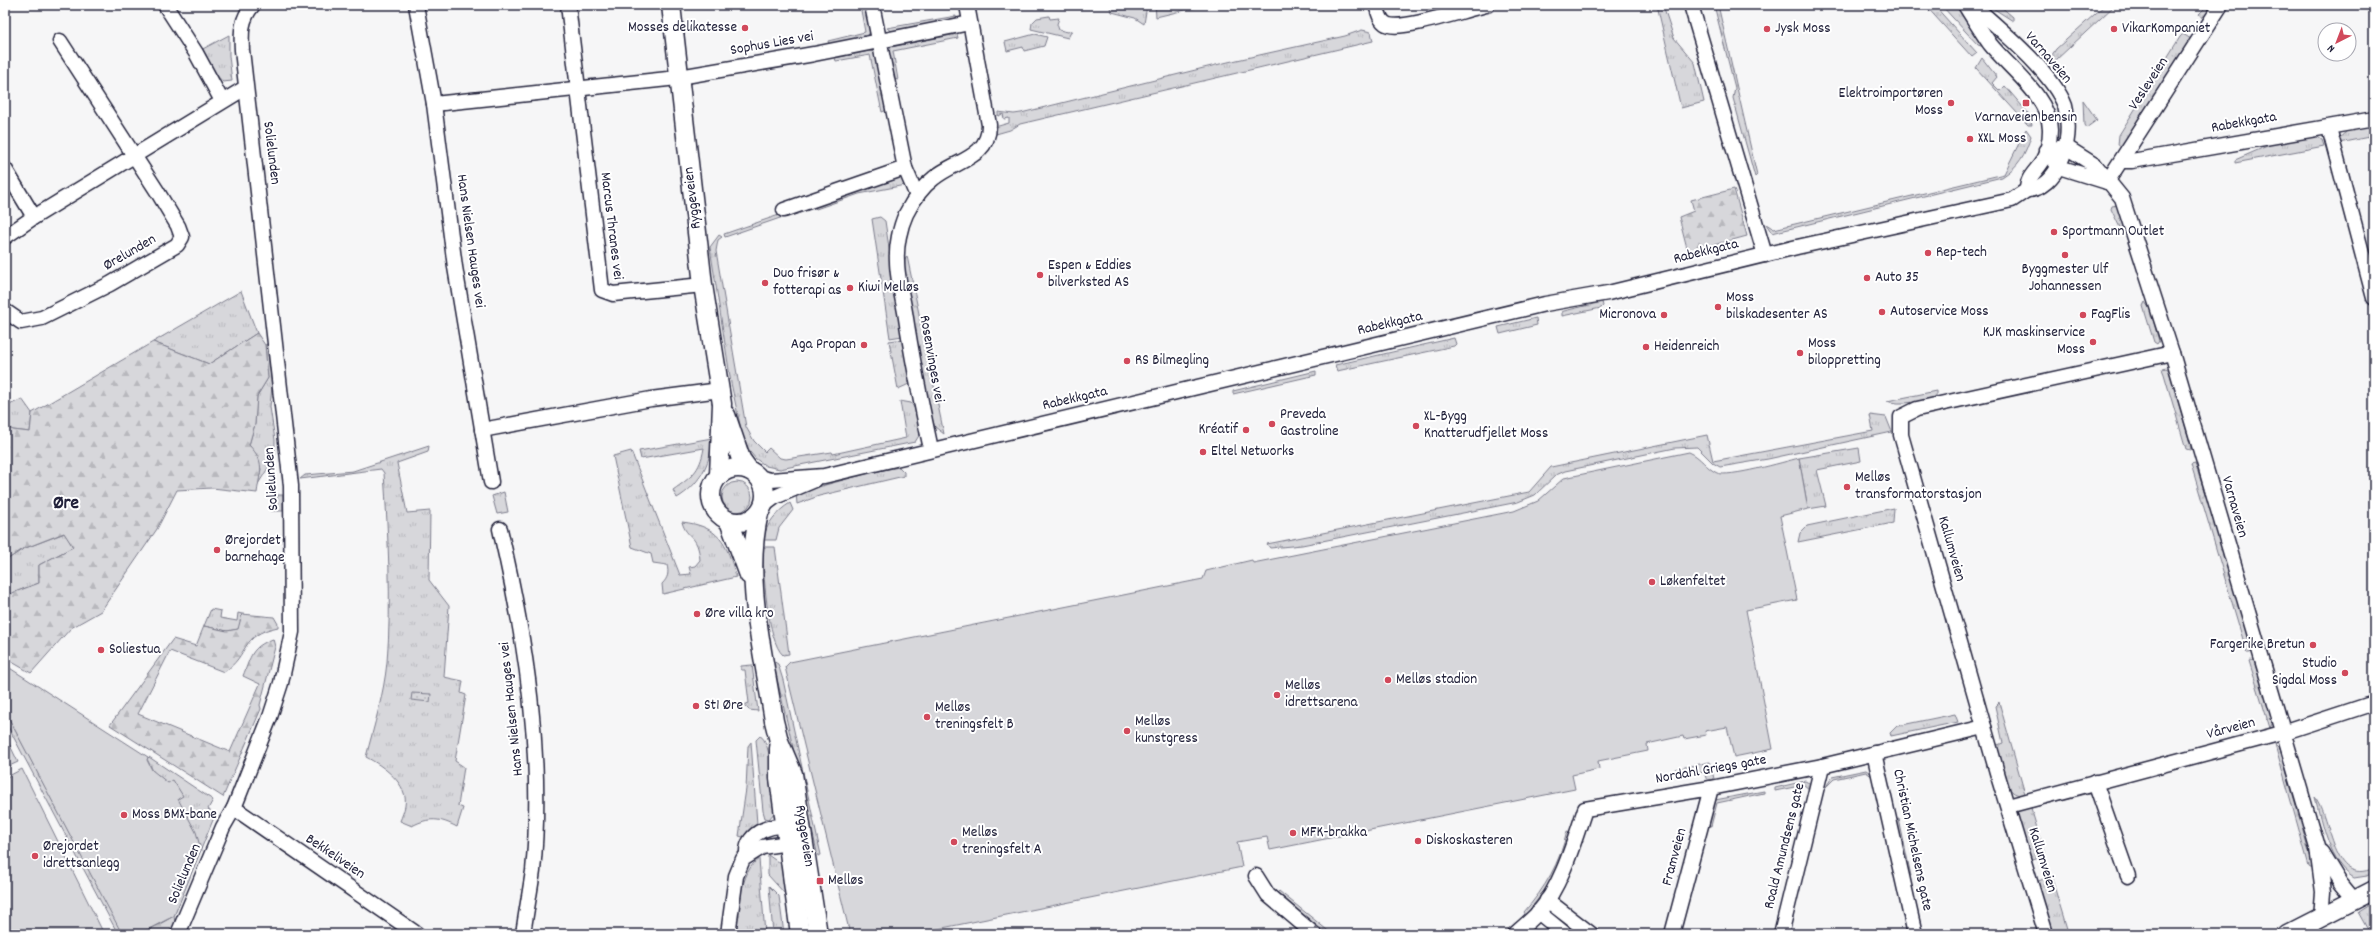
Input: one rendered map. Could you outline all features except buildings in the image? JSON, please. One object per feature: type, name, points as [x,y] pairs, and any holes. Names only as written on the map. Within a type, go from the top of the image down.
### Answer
[{"type":"main road","name":"Ryggeveien","points":[[671,5],[703,285],[721,397],[741,459],[754,474]]},
{"type":"main road","name":"Ryggeveien","points":[[719,475],[721,397]]},
{"type":"main road","points":[[741,468],[754,474],[764,488],[761,510],[745,522],[728,521],[716,512],[711,502],[711,489],[719,475],[730,470],[741,468]]},
{"type":"main road","name":"Ryggeveien","points":[[761,510],[753,546],[753,588],[779,741],[779,778],[784,825],[788,843],[800,934]]},
{"type":"main road","name":"Ryggeveien","points":[[728,521],[753,588]]},
{"type":"main road","name":"Ryggeveien","points":[[779,741],[793,774],[804,831],[818,934]]},
{"type":"main road","points":[[2288,934],[2374,890]]},
{"type":"street","points":[[165,5],[196,53],[222,101]]},
{"type":"street","name":"Solielunden","points":[[178,934],[223,827],[234,808],[281,683],[292,632],[291,486],[271,294],[245,88],[240,29],[244,19],[253,5]]},
{"type":"street","name":"Hans Nielsen Hauges vei","points":[[416,5],[434,104],[455,267],[491,482]]},
{"type":"street","name":"Marcus Thranes vei","points":[[568,5],[602,290],[613,294],[703,285]]},
{"type":"street","points":[[872,5],[905,168],[917,196]]},
{"type":"street","name":"Rosenvinges vei","points":[[931,449],[912,358],[896,262],[898,245],[906,214],[917,196],[935,177],[979,151],[986,143],[989,134],[967,5]]},
{"type":"street","points":[[1376,5],[1380,19],[1388,25],[1394,26],[1414,23],[1487,5]]},
{"type":"street","points":[[1691,5],[1765,255]]},
{"type":"street","points":[[1965,5],[1990,44],[2030,87],[2045,108],[2050,128],[2046,150],[2042,162],[2027,180],[2027,190]]},
{"type":"street","name":"Varnaveien","points":[[1973,5],[2004,33],[2056,89],[2065,107],[2068,126],[2066,147],[2059,166],[2037,190],[2027,190]]},
{"type":"street","name":"Vesleveien","points":[[2107,182],[2221,5]]},
{"type":"street","name":"Sophus Lies vei","points":[[578,89],[679,77],[814,54],[970,23]]},
{"type":"street","points":[[60,41],[134,155]]},
{"type":"street","points":[[5,237],[34,217],[245,88]]},
{"type":"street","points":[[434,104],[578,89]]},
{"type":"street","name":"Rabekkgata","points":[[2121,161],[2132,162],[2374,119]]},
{"type":"street","points":[[2329,128],[2374,298]]},
{"type":"street","points":[[2046,150],[2066,147]]},
{"type":"street","name":"Varnaveien","points":[[2066,147],[2096,166],[2107,182],[2122,198],[2172,354],[2282,733],[2317,847]]},
{"type":"street","points":[[2046,150],[2059,166]]},
{"type":"street","name":"Ørelunden","points":[[5,312],[21,322],[42,318],[110,284],[177,245],[182,237],[178,226],[134,155]]},
{"type":"street","name":"Varnaveien","points":[[2059,166],[2107,182]]},
{"type":"street","points":[[784,210],[905,168]]},
{"type":"street","points":[[5,169],[34,217]]},
{"type":"street","name":"Rabekkgata","points":[[754,474],[772,480],[824,476],[931,449],[1765,255],[2012,200],[2027,190]]},
{"type":"street","name":"Kallumveien","points":[[2046,934],[1984,727],[1901,435],[1901,418],[1917,409],[2172,354]]},
{"type":"street","points":[[482,430],[643,401],[721,397]]},
{"type":"street","points":[[761,510],[775,497],[824,476]]},
{"type":"street","name":"Hans Nielsen Hauges vei","points":[[500,529],[521,632],[532,714],[535,756],[533,871],[523,934]]},
{"type":"street","name":"Vårveien","points":[[2008,806],[2282,733],[2374,703]]},
{"type":"street","name":"Nordahl Griegs gate","points":[[1515,934],[1538,912],[1547,900],[1569,856],[1585,809],[1711,788],[1822,766],[1984,727]]},
{"type":"street","name":"Christian Michelsens gate","points":[[1874,753],[1915,934]]},
{"type":"street","name":"Roald Amundsens gate","points":[[1781,934],[1822,766]]},
{"type":"street","points":[[2095,782],[2128,876]]},
{"type":"street","name":"Framveien","points":[[1672,934],[1711,788]]},
{"type":"street","name":"Bekkeliveien","points":[[234,808],[417,934]]},
{"type":"street","points":[[747,855],[746,847],[749,841],[761,830],[784,825],[804,831]]},
{"type":"street","points":[[728,934],[736,876],[740,865],[747,855],[762,847],[788,843],[804,831]]},
{"type":"street","points":[[2317,847],[2340,883],[2354,900]]},
{"type":"street","points":[[2317,847],[2323,892],[2321,917]]},
{"type":"street","points":[[1256,876],[1268,895],[1314,934]]},
{"type":"street","points":[[1547,900],[1591,934]]},
{"type":"street","points":[[1538,912],[1565,934]]},
{"type":"green space","points":[[860,5],[866,5],[870,31],[868,36],[829,45],[828,41],[865,32]]},
{"type":"green space","points":[[1113,5],[1147,5],[1144,24],[1135,18],[1112,12],[1110,8]]},
{"type":"green space","points":[[1155,5],[1206,5],[1156,17]]},
{"type":"green space","points":[[1657,5],[1663,5],[1674,38],[1695,63],[1704,102],[1681,108]]},
{"type":"green space","points":[[1714,5],[1718,5],[1757,175],[1755,177],[1733,98],[1735,88]]},
{"type":"green space","points":[[1925,5],[1934,5],[1977,53],[1972,57]]},
{"type":"green space","points":[[1941,5],[1957,5],[1984,47],[1978,45]]},
{"type":"green space","points":[[1988,5],[1999,5],[2013,17],[2013,21]]},
{"type":"green space","points":[[2105,5],[2115,5],[2056,60],[2053,60],[2052,55],[2056,49]]},
{"type":"green space","points":[[2208,5],[2218,5],[2124,148],[2118,145],[2119,135],[2180,37],[2183,34],[2191,39],[2203,19],[2199,14]]},
{"type":"green space","points":[[956,16],[956,19],[893,33],[887,28]]},
{"type":"green space","points":[[1049,16],[1050,19],[1059,18],[1057,24],[1059,30],[1068,32],[1072,30],[1068,38],[1031,29],[1032,23],[1037,18]]},
{"type":"green space","points":[[1362,30],[1371,32],[1373,41],[1020,124],[1010,130],[996,134],[995,127],[1009,123],[1009,118],[1004,119],[1003,114],[998,116],[998,112],[1014,114],[1021,113],[1228,62],[1345,36]]},
{"type":"green space","points":[[957,34],[958,38],[893,51],[898,80],[893,79],[888,53],[891,47]]},
{"type":"green space","points":[[1035,34],[1047,37],[1044,46],[1024,51],[1023,47],[1007,51],[1005,42]]},
{"type":"green space","points":[[229,35],[229,56],[232,81],[223,82],[209,67],[199,51]]},
{"type":"green space","points":[[869,51],[874,52],[887,110],[882,112],[870,55],[836,61],[835,58]]},
{"type":"green space","points":[[1982,58],[1997,77],[1992,83],[2000,91],[2005,86],[2028,113],[2032,125],[2028,125],[1976,68]]},
{"type":"green space","points":[[2083,100],[2097,120],[2086,128],[2084,125]]},
{"type":"green space","points":[[2374,125],[2374,136],[2339,143],[2337,140],[2348,130]]},
{"type":"green space","points":[[2026,129],[2031,136],[2021,160],[2013,169],[2002,177],[1772,233],[1766,224],[1774,229],[2004,174]]},
{"type":"green space","points":[[2312,133],[2322,140],[2324,146],[2235,163],[2235,160],[2281,140]]},
{"type":"green space","points":[[901,175],[905,185],[859,194],[816,209],[814,207]]},
{"type":"green space","points":[[1734,189],[1747,236],[1688,252],[1679,217],[1694,211],[1691,200]]},
{"type":"green space","points":[[2117,205],[2125,225],[2123,234],[2111,209],[2112,206]]},
{"type":"green space","points":[[782,214],[783,217],[725,237],[724,234]]},
{"type":"green space","points":[[880,217],[885,221],[902,336],[890,338],[872,219]]},
{"type":"green space","points":[[719,235],[722,237],[718,240],[716,251],[746,427],[754,441],[765,452],[769,448],[780,458],[786,459],[832,452],[833,454],[906,438],[900,401],[911,403],[915,409],[920,434],[915,442],[780,469],[766,466],[756,459],[750,452],[742,434],[731,383],[710,247]]},
{"type":"green space","points":[[907,256],[944,434],[935,427],[929,410],[903,264]]},
{"type":"green space","points":[[241,291],[257,333],[209,364],[153,342]]},
{"type":"green space","points":[[1602,302],[1603,306],[1601,308],[1562,316],[1562,312],[1564,311]]},
{"type":"green space","points":[[2145,302],[2150,309],[2159,341],[2157,344],[2154,342],[2143,306]]},
{"type":"green space","points":[[1536,318],[1537,325],[1500,334],[1498,327]]},
{"type":"green space","points":[[257,333],[265,345],[268,378],[257,396],[255,424],[249,445],[260,462],[257,493],[212,488],[177,490],[157,529],[101,611],[71,628],[31,673],[5,658],[5,600],[7,595],[39,583],[39,565],[73,547],[64,533],[23,549],[5,561],[5,426],[13,430],[30,432],[32,413],[153,342],[209,364]]},
{"type":"green space","points":[[1454,338],[1456,344],[1454,346],[1337,371],[1335,365]]},
{"type":"green space","points":[[903,339],[910,379],[907,385],[898,389],[889,341]]},
{"type":"green space","points":[[267,344],[272,386],[270,407],[275,440],[275,457],[258,484],[261,469],[249,445],[255,424],[257,396],[268,378],[265,345]]},
{"type":"green space","points":[[2166,368],[2169,370],[2191,446],[2190,450],[2186,449],[2162,369]]},
{"type":"green space","points":[[1316,371],[1316,375],[1233,394],[1233,391]]},
{"type":"green space","points":[[1936,391],[1936,397],[1918,401],[1898,403],[1887,401]]},
{"type":"green space","points":[[22,399],[32,413],[30,432],[13,430],[5,426],[5,407]]},
{"type":"green space","points":[[1870,415],[1886,417],[1892,432],[1768,459],[1720,467],[1713,463],[1697,447],[1675,448],[1565,471],[1556,475],[1535,495],[1518,502],[1302,545],[1270,548],[1267,544],[1529,492],[1551,467],[1707,435],[1713,461],[1873,431]]},
{"type":"green space","points":[[712,438],[709,457],[702,473],[692,487],[677,498],[673,490],[694,473],[700,463],[704,448],[641,459],[639,451]]},
{"type":"green space","points":[[429,446],[428,452],[397,463],[407,513],[430,511],[429,580],[449,606],[444,677],[463,681],[461,693],[466,695],[455,761],[464,767],[458,806],[463,808],[457,827],[440,820],[424,821],[412,826],[400,821],[405,806],[403,790],[399,783],[387,771],[366,757],[384,686],[387,662],[389,568],[384,473],[381,469],[300,479],[305,475],[353,471]]},
{"type":"green space","points":[[1859,448],[1861,461],[1817,470],[1826,506],[1808,509],[1799,458]]},
{"type":"green space","points":[[631,451],[680,575],[691,574],[689,567],[695,566],[700,560],[697,545],[684,528],[682,522],[695,524],[705,528],[720,538],[729,555],[736,577],[663,594],[662,584],[668,575],[667,565],[653,563],[651,554],[632,547],[613,456]]},
{"type":"green space","name":"Melløs idrettsarena","points":[[1689,452],[1713,471],[1723,474],[1756,469],[1799,458],[1808,509],[1780,516],[1797,600],[1746,610],[1773,749],[1734,757],[1727,727],[1705,731],[1706,735],[1684,739],[1683,736],[1647,744],[1648,751],[1598,761],[1599,769],[1572,775],[1575,789],[1270,850],[1267,837],[1237,842],[1242,867],[913,934],[850,934],[785,667],[790,662],[1203,579],[1206,571],[1252,560],[1253,563],[1514,511],[1538,501],[1564,478]]},
{"type":"green space","points":[[2195,463],[2252,650],[2250,653],[2247,653],[2191,464]]},
{"type":"green space","points":[[899,467],[904,472],[904,476],[819,496],[797,504],[796,493],[869,473]]},
{"type":"green space","points":[[737,482],[748,486],[752,497],[748,508],[737,512],[726,508],[722,497],[726,486]]},
{"type":"green space","points":[[504,492],[508,512],[497,514],[492,496]]},
{"type":"green space","points":[[277,495],[283,495],[283,511],[271,511],[277,504]]},
{"type":"green space","points":[[790,503],[793,510],[779,528],[776,540],[763,540],[769,523]]},
{"type":"green space","points":[[1894,508],[1893,523],[1798,542],[1800,533],[1807,526]]},
{"type":"green space","points":[[65,533],[73,547],[39,565],[39,583],[7,595],[5,600],[5,561],[23,549]]},
{"type":"green space","points":[[763,547],[775,547],[789,654],[783,655],[773,635],[767,604]]},
{"type":"green space","points":[[211,609],[221,611],[220,618],[237,621],[238,613],[242,614],[239,629],[227,631],[204,626]]},
{"type":"green space","points":[[242,614],[274,617],[278,627],[257,635],[251,640],[238,659],[224,672],[170,651],[138,714],[230,752],[260,684],[243,676],[256,649],[260,645],[273,639],[275,647],[260,705],[261,709],[223,797],[110,725],[173,639],[196,646],[204,626],[227,631],[238,629]]},
{"type":"green space","points":[[773,661],[778,664],[783,680],[821,855],[818,856]]},
{"type":"green space","points":[[2249,661],[2254,661],[2273,722],[2270,728]]},
{"type":"green space","name":"Moss BMX-bane","points":[[5,665],[148,757],[147,760],[152,770],[168,783],[173,780],[183,796],[178,799],[196,832],[201,850],[174,916],[139,934],[122,934],[5,711]]},
{"type":"green space","points":[[752,665],[758,711],[749,710],[744,705],[749,703],[745,670],[741,670],[741,666]]},
{"type":"green space","points":[[412,693],[431,694],[430,702],[411,700]]},
{"type":"green space","points":[[5,702],[12,724],[98,887],[159,783],[147,759],[149,757],[213,800],[208,809],[215,815],[174,916],[142,934],[118,934],[5,721]]},
{"type":"green space","points":[[1999,702],[2025,794],[2018,795],[2007,786],[2001,769],[1995,746],[2003,743],[1995,706]]},
{"type":"green space","points":[[1955,714],[1958,722],[1891,736],[1890,733],[1897,726]]},
{"type":"green space","points":[[5,735],[18,762],[5,768]]},
{"type":"green space","points":[[760,736],[764,740],[767,748],[772,771],[775,812],[769,819],[765,818],[763,811],[756,740]]},
{"type":"green space","points":[[751,742],[757,824],[743,837],[739,836],[746,789],[748,746]]},
{"type":"green space","points":[[2275,744],[2280,749],[2314,869],[2309,866]]},
{"type":"green space","points":[[1710,762],[1715,783],[1708,784],[1704,772],[1676,777],[1675,769]]},
{"type":"green space","name":"Ørejordet idrettsanlegg","points":[[22,769],[104,934],[5,934],[5,778]]},
{"type":"green space","points":[[1866,770],[1874,775],[1884,815],[1881,816],[1873,777],[1866,772],[1834,779],[1826,787],[1832,777]]},
{"type":"green space","points":[[1805,781],[1811,784],[1809,789],[1804,785],[1775,791],[1775,788]]},
{"type":"green space","points":[[2091,789],[2094,792],[2031,808],[2045,855],[2030,860],[2015,815],[2018,810]]},
{"type":"green space","points":[[1764,791],[1764,793],[1717,803],[1711,826],[1708,825],[1715,800]]},
{"type":"green space","points":[[2315,797],[2334,848],[2341,860],[2349,868],[2360,872],[2374,868],[2374,872],[2367,876],[2354,878],[2345,871],[2338,862],[2327,842]]},
{"type":"green space","points":[[1899,819],[1911,876],[1908,876],[1896,820]]},
{"type":"green space","points":[[1567,831],[1571,832],[1553,879],[1526,915],[1524,912],[1539,894],[1556,864]]},
{"type":"green space","points":[[768,855],[782,865],[786,895],[768,875]]},
{"type":"green space","points":[[759,859],[765,934],[735,934],[744,882],[753,865]]},
{"type":"green space","points":[[2051,876],[2068,932],[2053,934],[2036,882]]},
{"type":"green space","points":[[769,886],[779,896],[784,934],[773,934]]},
{"type":"green space","points":[[1279,891],[1332,934],[1326,933],[1303,918],[1277,893]]},
{"type":"green space","points":[[2374,902],[2374,934],[2361,934],[2368,930],[2358,912]]},
{"type":"green space","points":[[174,916],[175,923],[170,934],[142,934]]},
{"type":"place","name":"Mosses delikatesse","points":[[745,28]]},
{"type":"place","name":"Jysk Moss","points":[[1767,29]]},
{"type":"place","name":"VikarKompaniet","points":[[2114,29]]},
{"type":"place","name":"Elektroimportøren Moss","points":[[1951,103]]},
{"type":"place","name":"Varnaveien bensin","points":[[2026,103]]},
{"type":"place","name":"XXL Moss","points":[[1970,139]]},
{"type":"place","name":"Sportmann Outlet","points":[[2054,232]]},
{"type":"place","name":"Rep-tech","points":[[1928,253]]},
{"type":"place","name":"Byggmester Ulf Johannessen","points":[[2065,255]]},
{"type":"place","name":"Espen & Eddies bilverksted AS","points":[[1040,275]]},
{"type":"place","name":"Auto 35","points":[[1867,278]]},
{"type":"place","name":"Duo frisør & fotterapi as","points":[[765,283]]},
{"type":"place","name":"Kiwi Melløs","points":[[850,288]]},
{"type":"place","name":"Moss bilskadesenter AS","points":[[1718,307]]},
{"type":"place","name":"Autoservice Moss","points":[[1882,312]]},
{"type":"place","name":"Micronova","points":[[1664,315]]},
{"type":"place","name":"FagFlis","points":[[2083,315]]},
{"type":"place","name":"KJK maskinservice Moss","points":[[2093,342]]},
{"type":"place","name":"Aga Propan","points":[[864,345]]},
{"type":"place","name":"Heidenreich","points":[[1646,347]]},
{"type":"place","name":"Moss biloppretting","points":[[1800,353]]},
{"type":"place","name":"RS Bilmegling","points":[[1127,361]]},
{"type":"place","name":"Preveda Gastroline","points":[[1272,424]]},
{"type":"place","name":"XL-Bygg Knatterudfjellet Moss","points":[[1416,426]]},
{"type":"place","name":"Kréatif","points":[[1246,430]]},
{"type":"place","name":"Eltel Networks","points":[[1203,452]]},
{"type":"place","name":"Melløs transformatorstasjon","points":[[1847,487]]},
{"type":"place","name":"Ørejordet barnehage","points":[[217,550]]},
{"type":"place","name":"Løkenfeltet","points":[[1652,582]]},
{"type":"place","name":"Øre villa kro","points":[[697,614]]},
{"type":"place","name":"Fargerike Bretun","points":[[2313,645]]},
{"type":"place","name":"Soliestua","points":[[101,650]]},
{"type":"place","name":"Studio Sigdal Moss","points":[[2345,673]]},
{"type":"place","name":"Melløs stadion","points":[[1388,680]]},
{"type":"place","name":"Melløs idrettsarena","points":[[1277,695]]},
{"type":"place","name":"St1 Øre","points":[[696,706]]},
{"type":"place","name":"Melløs treningsfelt B","points":[[927,717]]},
{"type":"place","name":"Melløs kunstgress","points":[[1127,731]]},
{"type":"place","name":"Moss BMX-bane","points":[[124,815]]},
{"type":"place","name":"MFK-brakka","points":[[1293,833]]},
{"type":"place","name":"Diskoskasteren","points":[[1418,841]]},
{"type":"place","name":"Melløs treningsfelt A","points":[[954,842]]},
{"type":"place","name":"Ørejordet idrettsanlegg","points":[[35,856]]},
{"type":"place","name":"Melløs","points":[[820,881]]},
{"type":"district","name":"Øre","points":[[66,504]]}]
